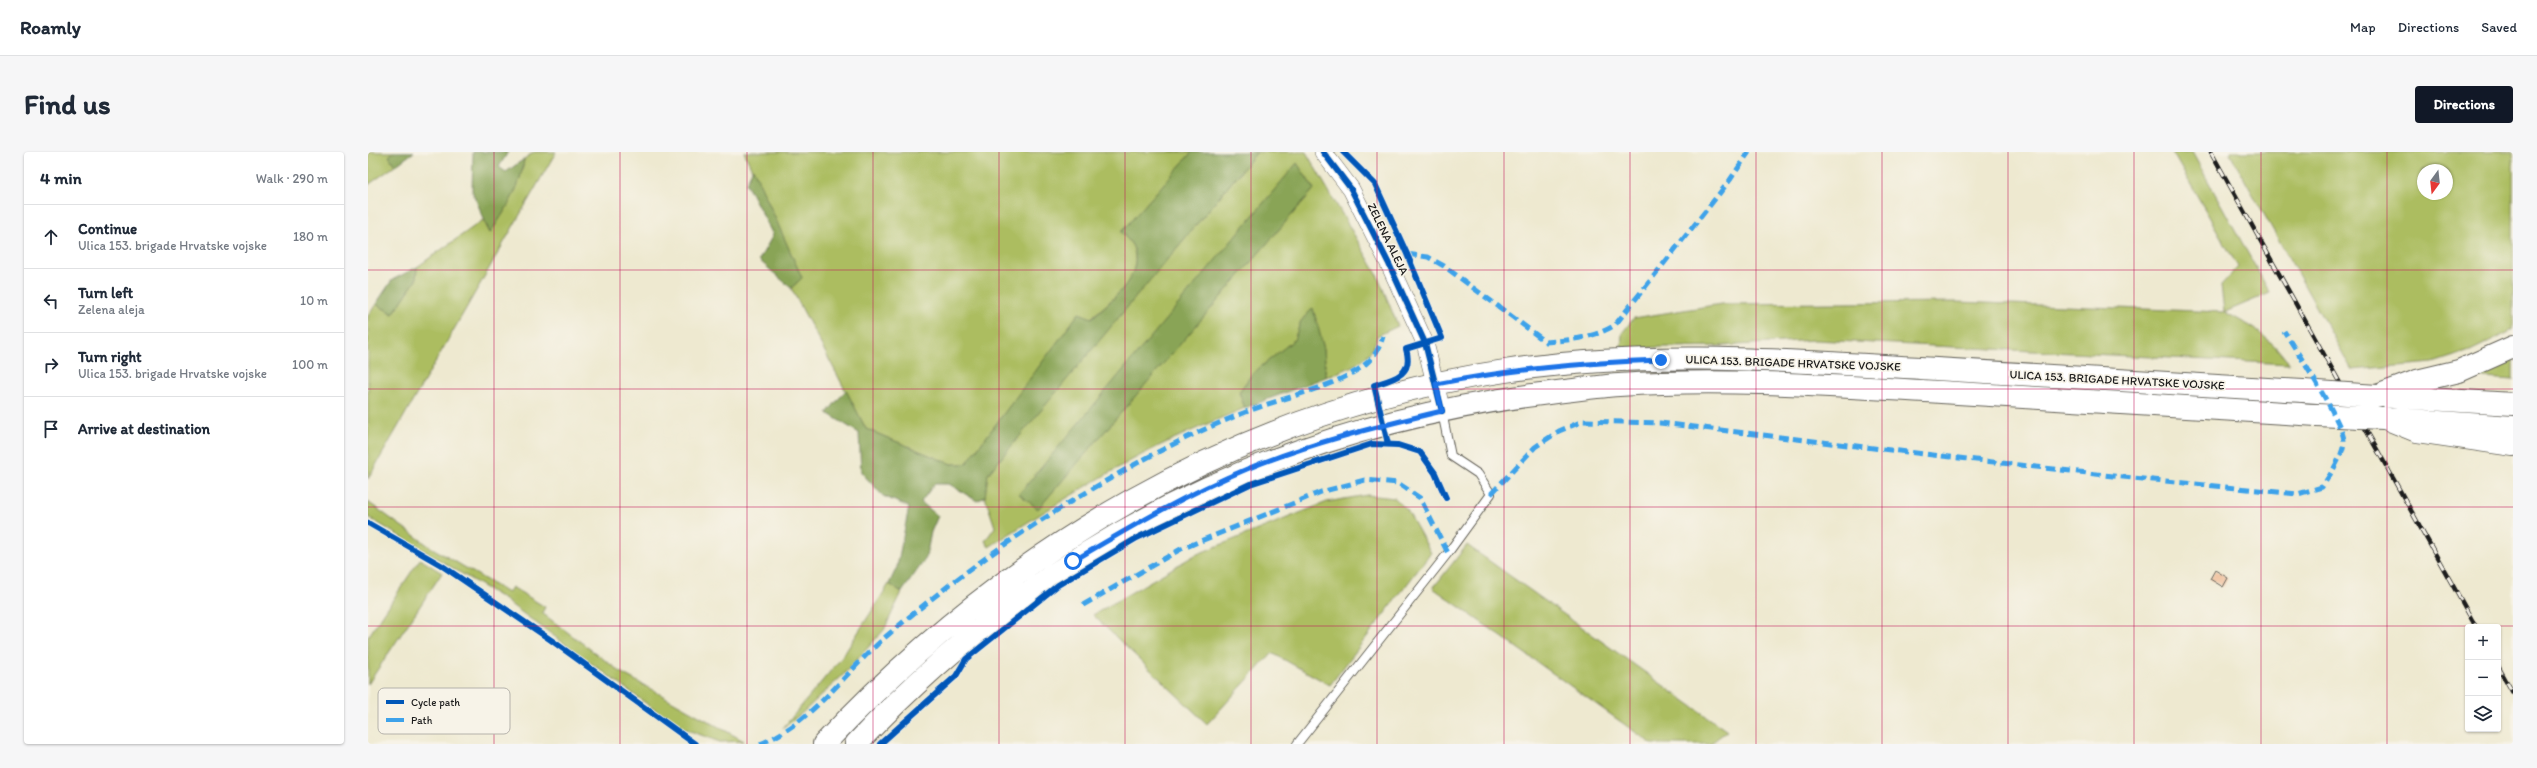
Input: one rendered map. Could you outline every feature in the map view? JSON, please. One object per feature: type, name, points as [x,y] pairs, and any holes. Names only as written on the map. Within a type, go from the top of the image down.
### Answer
[{"type":"main road","points":[[2377,396],[2417,381],[2459,371],[2513,347]]},
{"type":"main road","name":"ULICA 153. BRIGADE HRVATSKE VOJSKE","points":[[824,744],[882,683],[975,603],[1061,541],[1127,502],[1188,471],[1288,427],[1376,398],[1436,384],[1504,371],[1551,365],[1654,360],[1735,359],[1836,363],[2513,404]]},
{"type":"main road","name":"ULICA 153. BRIGADE HRVATSKE VOJSKE","points":[[856,744],[934,666],[988,621],[1073,561],[1137,523],[1199,491],[1298,450],[1356,432],[1442,411],[1507,399],[1614,385],[1736,382],[2513,426]]},
{"type":"main road","points":[[2384,418],[2417,431],[2513,445]]},
{"type":"street","name":"ZELENA ALEJA","points":[[1323,152],[1351,189],[1389,264],[1425,343],[1442,411]]},
{"type":"lane","points":[[1298,744],[1448,553],[1491,494],[1478,474],[1451,456],[1442,411]]},
{"type":"green space","points":[[368,152],[394,152],[390,157],[395,166],[368,185]]},
{"type":"green space","points":[[394,152],[414,152],[395,166],[389,156]]},
{"type":"green space","points":[[473,152],[508,152],[499,167],[506,172],[524,159],[520,179],[512,198],[490,233],[472,191]]},
{"type":"green space","points":[[534,152],[556,152],[368,479],[368,316],[376,304],[393,314],[416,280],[417,267],[483,220],[490,233],[512,198],[520,179],[524,159]]},
{"type":"green space","points":[[744,152],[1192,152],[1122,232],[1131,243],[1134,250],[1135,261],[1129,280],[1123,288],[1091,318],[1079,314],[966,464],[951,464],[866,429],[791,288],[802,278]]},
{"type":"green space","points":[[1192,152],[1257,152],[988,474],[985,497],[977,501],[949,484],[934,484],[921,502],[938,516],[931,532],[926,558],[902,592],[889,584],[897,567],[909,507],[883,496],[861,472],[859,433],[827,413],[846,390],[866,429],[951,464],[966,464],[1079,313],[1092,318],[1115,297],[1129,280],[1135,261],[1134,250],[1131,243],[1121,232]]},
{"type":"green space","points":[[1257,152],[1306,152],[1377,274],[1398,326],[1377,336],[1375,345],[1365,358],[1358,363],[1326,377],[1324,349],[1312,309],[1301,321],[1294,340],[1252,374],[1239,392],[1245,408],[1202,426],[1132,460],[1078,491],[989,547],[985,541],[995,527],[985,497],[987,474]],"holes":[[[1297,164],[1314,189],[1038,508],[1020,494]]]},
{"type":"green space","points":[[2172,152],[2192,152],[2270,293],[2225,312],[2252,328],[2268,340],[2289,364],[1815,340],[1721,346],[1621,348],[1622,333],[1634,318],[1721,304],[1957,302],[2224,312],[2221,285],[2238,267]]},
{"type":"green space","points":[[2229,152],[2513,152],[2513,330],[2470,351],[2433,363],[2352,370]]},
{"type":"green space","points":[[1297,163],[1314,189],[1038,509],[1019,494]]},
{"type":"green space","points":[[753,168],[802,278],[791,288],[759,260],[773,235],[746,183]]},
{"type":"green space","points":[[417,267],[416,280],[393,314],[376,304],[392,280]]},
{"type":"green space","points":[[1313,308],[1324,349],[1326,377],[1245,408],[1239,392],[1252,374],[1294,340],[1301,321]]},
{"type":"green space","points":[[2513,355],[2513,380],[2469,377]]},
{"type":"green space","points":[[1367,495],[1395,498],[1407,510],[1431,553],[1330,685],[1272,653],[1207,724],[1093,615],[1195,555],[1327,502]]},
{"type":"green space","points":[[368,502],[429,546],[508,593],[512,587],[545,607],[542,613],[622,673],[744,741],[720,742],[677,726],[502,598],[368,517]]},
{"type":"green space","points":[[1467,545],[1727,731],[1710,744],[1652,744],[1433,588]]},
{"type":"green space","points":[[420,559],[442,573],[368,684],[368,637]]},
{"type":"green space","points":[[889,584],[902,592],[884,630],[843,675],[801,714],[783,728],[843,656]]},
{"type":"building","points":[[2215,570],[2228,578],[2223,587],[2210,579]]},
{"type":"railway","points":[[2211,152],[2474,624]]},
{"type":"railway","points":[[2501,671],[2513,693]]},
{"type":"marked path","points":[[1407,254],[1428,257],[1444,266],[1546,342],[1591,336],[1615,325],[1730,180],[1749,152]]},
{"type":"marked path","points":[[1491,494],[1535,447],[1559,431],[1583,421],[1660,423],[2113,476],[2298,494],[2322,487],[2342,453],[2344,441],[2342,432],[2328,403],[2284,331]]},
{"type":"marked path","points":[[760,744],[797,723],[829,694],[873,648],[942,590],[997,550],[1054,512],[1145,459],[1212,426],[1246,412],[1318,388],[1346,376],[1359,369],[1371,359],[1377,351],[1383,336]]},
{"type":"marked path","points":[[1083,605],[1181,549],[1321,492],[1365,480],[1398,483],[1420,498],[1448,553]]},
{"type":"cycle path","points":[[1323,152],[1351,189],[1389,264],[1425,343],[1442,411]]},
{"type":"cycle path","points":[[1343,152],[1375,184],[1407,254],[1442,338],[1406,349],[1408,358],[1405,370],[1395,378],[1374,385],[1388,444]]},
{"type":"cycle path","points":[[880,744],[956,676],[966,659],[1058,585],[1137,538],[1250,484],[1372,444],[1398,445],[1420,452],[1435,473],[1446,498]]},
{"type":"cycle path","points":[[368,523],[441,565],[551,640],[695,744]]},
{"type":"route","points":[[1073,561],[1137,523],[1199,491],[1247,470],[1298,450],[1342,436],[1442,411],[1436,384],[1504,371],[1551,365],[1661,360]]}]
